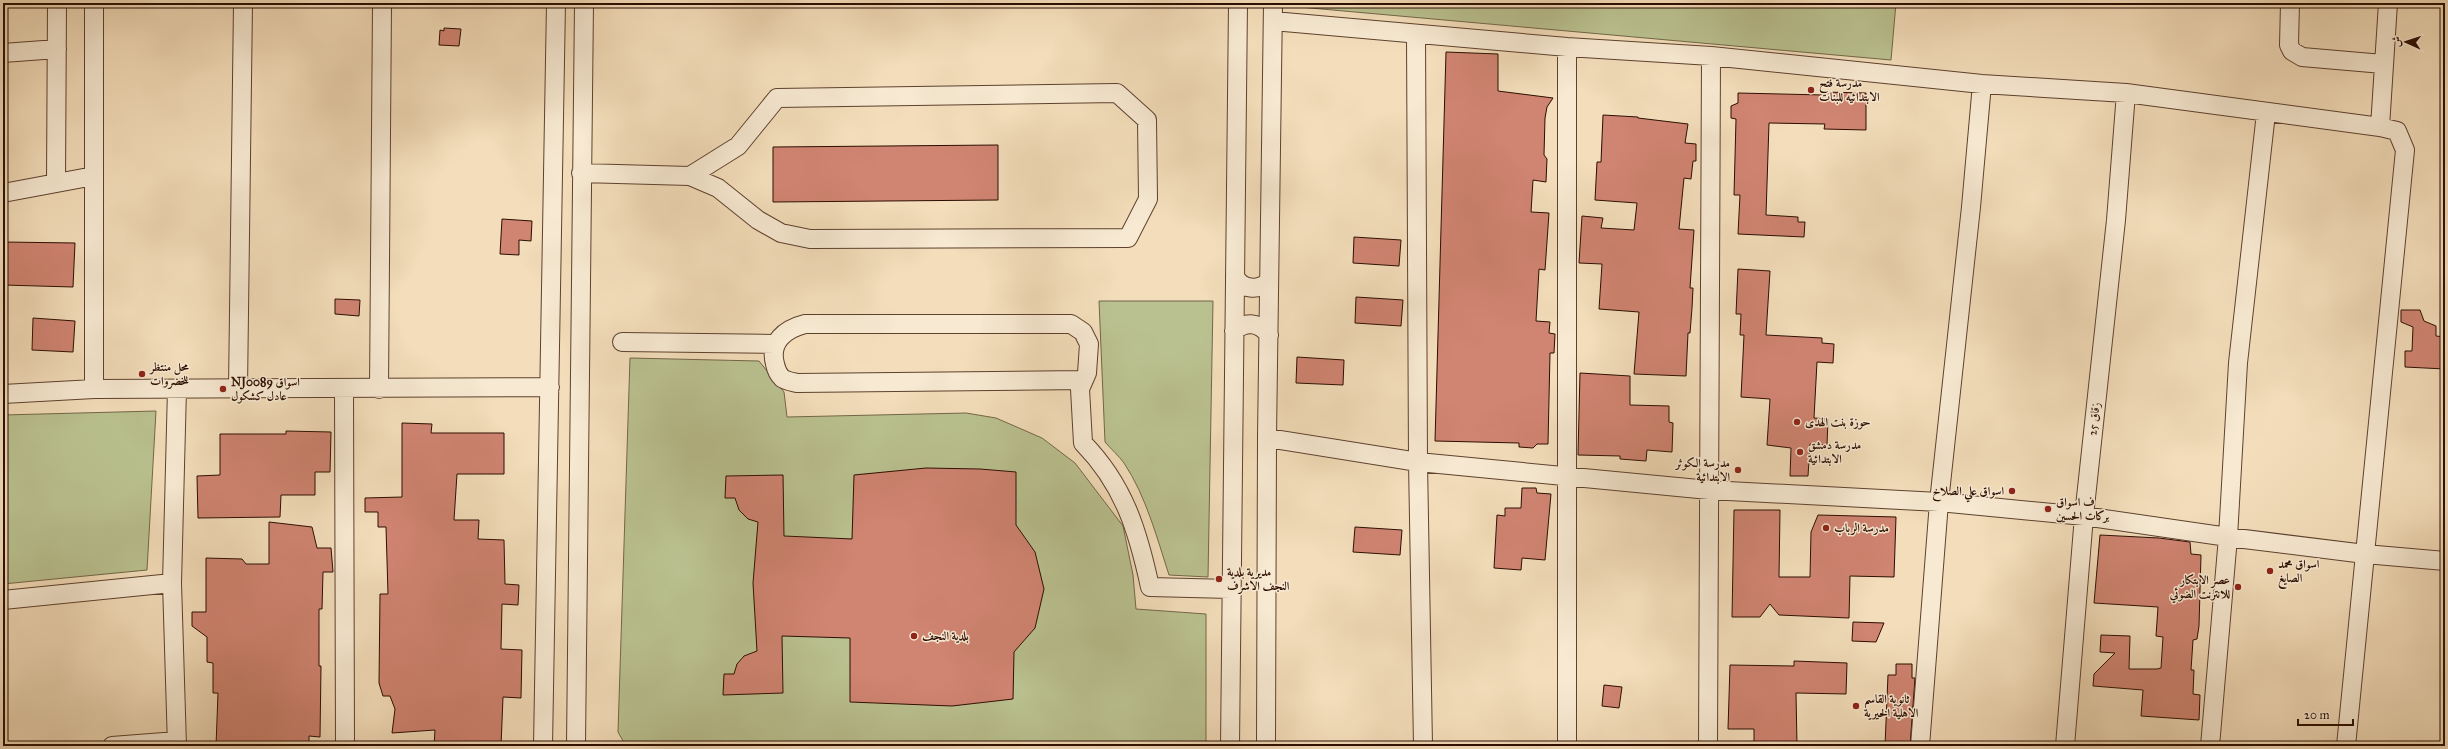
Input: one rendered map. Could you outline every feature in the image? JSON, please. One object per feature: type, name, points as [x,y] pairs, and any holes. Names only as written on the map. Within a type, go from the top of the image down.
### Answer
[{"type":"street","points":[[56,183],[58,3]]},
{"type":"street","points":[[94,3],[94,389]]},
{"type":"street","points":[[238,389],[243,3]]},
{"type":"street","points":[[379,389],[382,3]]},
{"type":"street","points":[[543,746],[556,3]]},
{"type":"street","points":[[576,746],[584,3]]},
{"type":"street","points":[[1230,746],[1238,3]]},
{"type":"street","points":[[2290,3],[2289,45],[2292,52],[2302,57],[2383,64]]},
{"type":"street","points":[[2380,127],[2388,3]]},
{"type":"street","points":[[1266,746],[1267,438],[1273,12],[1416,34],[1567,47],[1711,56],[1982,84],[2126,93],[2190,100],[2266,113],[2380,127],[2397,131],[2405,150],[2346,746]]},
{"type":"street","points":[[556,40],[566,33],[578,33],[584,36]]},
{"type":"street","points":[[1416,34],[1418,462],[1423,746]]},
{"type":"street","points":[[1567,47],[1567,746]]},
{"type":"street","points":[[3,53],[58,49]]},
{"type":"street","points":[[1708,746],[1711,56]]},
{"type":"street","points":[[1920,746],[1939,502],[1970,215],[1982,84]]},
{"type":"street","points":[[581,173],[690,176],[718,188],[758,220],[781,233],[810,239],[1128,238],[1148,199],[1147,120],[1117,93],[777,98],[738,146],[690,176]]},
{"type":"street","name":"زقاق 25","points":[[2065,746],[2084,516],[2116,220],[2126,93]]},
{"type":"street","points":[[2210,746],[2228,537],[2238,363],[2266,113]]},
{"type":"street","points":[[3,193],[94,176]]},
{"type":"street","points":[[1235,276],[1244,286],[1251,288],[1258,288],[1269,281]]},
{"type":"street","points":[[622,342],[774,344],[793,327],[805,324],[1071,324],[1082,332],[1089,344],[1089,359],[1084,380],[1080,389],[1083,443],[1100,461],[1126,504],[1140,540],[1150,587],[1231,589]]},
{"type":"street","points":[[1234,331],[1240,326],[1253,324],[1264,329],[1269,336]]},
{"type":"street","points":[[774,344],[773,356],[776,369],[783,378],[797,383],[1084,380]]},
{"type":"street","points":[[3,394],[94,389],[379,389],[550,387]]},
{"type":"street","points":[[112,746],[178,744],[172,583],[176,389]]},
{"type":"street","points":[[344,389],[345,746]]},
{"type":"street","points":[[1267,438],[1418,462],[1709,490],[1939,502],[2084,516],[2228,537],[2365,554],[2445,561]]},
{"type":"street","points":[[3,600],[172,583]]},
{"type":"green space","points":[[813,3],[983,3],[813,7]]},
{"type":"green space","points":[[1288,3],[1896,3],[1891,60],[1288,6]]},
{"type":"green space","points":[[1099,301],[1213,301],[1208,577],[1169,575],[1139,489],[1124,463],[1105,442]]},
{"type":"green space","points":[[630,358],[759,361],[784,392],[787,417],[966,413],[996,418],[1042,438],[1075,463],[1123,526],[1133,575],[1136,609],[1206,614],[1206,746],[626,746],[618,732]]},
{"type":"green space","points":[[156,411],[147,570],[3,584],[3,415]]},
{"type":"building","points":[[444,28],[461,29],[459,46],[439,45],[440,30],[444,31]]},
{"type":"building","points":[[1446,52],[1498,54],[1498,91],[1553,98],[1547,107],[1545,118],[1544,155],[1547,159],[1546,182],[1533,180],[1531,212],[1549,213],[1545,270],[1539,269],[1536,321],[1550,322],[1549,333],[1555,334],[1554,353],[1550,353],[1548,444],[1537,444],[1533,448],[1519,447],[1519,443],[1435,441]]},
{"type":"building","points":[[1823,92],[1866,93],[1866,130],[1824,129],[1825,124],[1769,123],[1766,215],[1798,217],[1798,222],[1805,222],[1804,237],[1738,234],[1740,195],[1734,195],[1736,119],[1731,118],[1731,106],[1738,103],[1738,93],[1823,95]]},
{"type":"building","points":[[1603,115],[1638,117],[1688,124],[1685,143],[1696,144],[1696,161],[1693,161],[1691,179],[1684,178],[1679,229],[1694,230],[1690,288],[1693,288],[1692,308],[1690,333],[1688,333],[1686,376],[1634,374],[1639,312],[1599,309],[1602,264],[1579,263],[1582,216],[1603,218],[1601,228],[1634,230],[1637,203],[1595,200],[1597,162],[1601,162]]},
{"type":"building","points":[[998,145],[998,200],[773,202],[773,147]]},
{"type":"building","points":[[502,219],[532,221],[531,241],[519,240],[519,255],[500,254]]},
{"type":"building","points":[[1354,237],[1401,240],[1399,266],[1353,263]]},
{"type":"building","points":[[3,242],[75,243],[73,287],[3,285]]},
{"type":"building","points":[[1738,269],[1770,271],[1766,335],[1822,338],[1822,343],[1834,344],[1833,363],[1817,362],[1814,418],[1828,419],[1827,445],[1810,444],[1808,476],[1790,476],[1791,448],[1767,445],[1770,399],[1741,397],[1744,335],[1740,335],[1741,314],[1736,314]]},
{"type":"building","points":[[1356,297],[1403,300],[1401,326],[1355,323]]},
{"type":"building","points":[[335,299],[360,300],[359,316],[335,314]]},
{"type":"building","points":[[2401,310],[2420,310],[2424,321],[2436,326],[2436,336],[2445,337],[2445,369],[2405,367],[2405,351],[2412,351],[2413,327],[2401,322]]},
{"type":"building","points":[[33,318],[75,321],[73,352],[32,350]]},
{"type":"building","points":[[1297,357],[1344,360],[1343,385],[1296,383]]},
{"type":"building","points":[[1580,373],[1630,376],[1630,405],[1669,406],[1669,422],[1673,423],[1672,452],[1647,450],[1646,461],[1620,459],[1620,456],[1578,455]]},
{"type":"building","points":[[402,423],[432,424],[431,433],[504,433],[504,474],[457,474],[454,520],[479,520],[478,539],[504,540],[505,584],[519,585],[518,605],[502,604],[501,649],[522,650],[521,698],[503,697],[501,746],[434,746],[435,730],[392,733],[395,709],[390,696],[383,696],[379,683],[380,594],[388,594],[386,527],[378,527],[378,512],[365,512],[365,498],[402,497]]},
{"type":"building","points":[[286,431],[331,432],[330,472],[315,472],[315,495],[281,495],[280,517],[198,518],[197,476],[220,475],[220,434],[286,434]]},
{"type":"building","points":[[926,468],[980,469],[1016,472],[1016,525],[1035,552],[1044,589],[1035,628],[1014,652],[1013,699],[952,706],[850,702],[850,638],[782,636],[783,693],[723,695],[724,674],[734,674],[737,664],[744,656],[757,651],[753,583],[758,522],[748,519],[739,510],[735,498],[725,498],[726,476],[783,475],[784,536],[852,539],[854,475]]},
{"type":"building","points":[[1522,488],[1536,488],[1537,493],[1551,494],[1545,560],[1522,558],[1521,570],[1494,568],[1497,515],[1505,516],[1505,508],[1521,508]]},
{"type":"building","points":[[1734,510],[1780,510],[1779,577],[1810,577],[1811,532],[1818,515],[1896,517],[1894,577],[1850,576],[1849,618],[1779,615],[1770,604],[1760,617],[1732,617]]},
{"type":"building","points":[[269,522],[312,527],[317,548],[331,548],[333,572],[323,572],[322,609],[319,609],[319,666],[321,666],[320,737],[309,736],[309,746],[216,746],[218,693],[213,693],[213,663],[207,662],[207,637],[192,626],[192,612],[206,612],[206,558],[242,559],[246,564],[269,564]]},
{"type":"building","points":[[1355,527],[1402,530],[1400,555],[1353,552]]},
{"type":"building","points":[[2100,535],[2159,538],[2190,542],[2191,554],[2201,555],[2199,626],[2197,639],[2193,640],[2191,670],[2194,670],[2193,694],[2200,695],[2199,720],[2141,716],[2143,690],[2093,686],[2094,674],[2115,653],[2100,652],[2101,635],[2130,636],[2129,669],[2161,668],[2163,637],[2156,636],[2158,607],[2094,603]]},
{"type":"building","points":[[1853,622],[1884,623],[1876,642],[1852,641]]},
{"type":"building","points":[[1794,661],[1847,663],[1846,694],[1796,693],[1797,746],[1754,746],[1754,729],[1728,729],[1730,665],[1794,666]]},
{"type":"building","points":[[1896,664],[1912,664],[1912,678],[1915,678],[1910,746],[1885,746],[1888,675],[1896,675]]},
{"type":"building","points":[[1604,685],[1622,687],[1619,708],[1602,706]]},
{"type":"place","name":"مدرسة فتح الابتدائيه للبنات","points":[[1811,90]]},
{"type":"place","name":"محل منتظر للخضروات","points":[[142,374]]},
{"type":"place","name":"NJ0089 اسواق عادل كشكول","points":[[223,389]]},
{"type":"place","name":"حوزة بنت الهدى","points":[[1797,422]]},
{"type":"place","name":"مدرسة دمشق الابتدائية","points":[[1800,452]]},
{"type":"place","name":"مدرسة الكوثر الابتدائية","points":[[1738,470]]},
{"type":"place","name":"اسواق علي الصلاخ","points":[[2012,491]]},
{"type":"place","name":"ف اسواق بركات الحسين","points":[[2048,509]]},
{"type":"place","name":"مدرسة الرباب","points":[[1826,528]]},
{"type":"place","name":"اسواق محمد الصايغ","points":[[2270,571]]},
{"type":"place","name":"مديرية بلدية النجف الاشرف","points":[[1219,579]]},
{"type":"place","name":"عصر الابتكار للانترنت الضوئي","points":[[2238,587]]},
{"type":"place","name":"بلدية النجف","points":[[914,636]]},
{"type":"place","name":"ثانوية القاسم الاهلية الخيرية","points":[[1856,706]]}]
